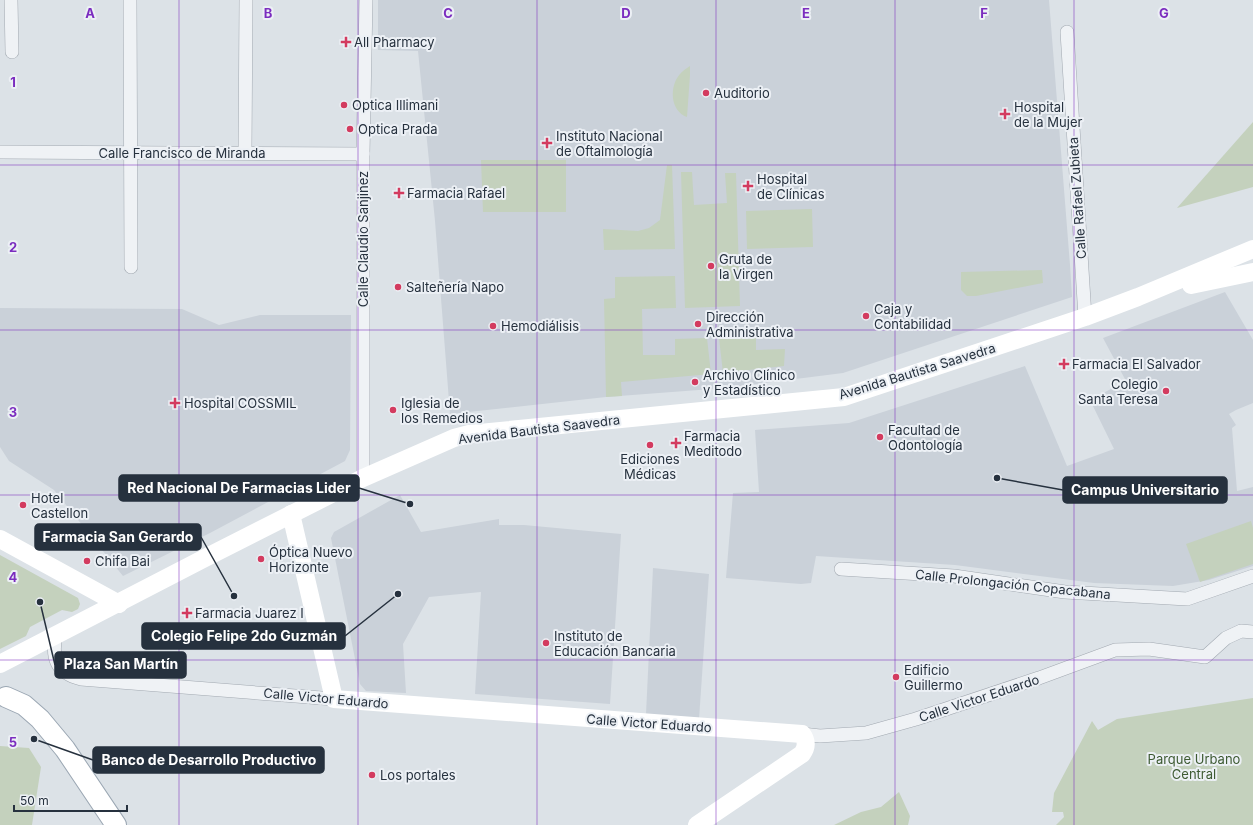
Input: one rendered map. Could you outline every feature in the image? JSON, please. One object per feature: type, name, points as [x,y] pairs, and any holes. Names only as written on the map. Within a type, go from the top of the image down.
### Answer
[{"type":"main road","name":"Avenida Bautista Saavedra","points":[[0,664],[119,604],[196,562],[363,478],[454,438],[470,434],[844,397],[1084,317],[1138,297],[1253,249]]},
{"type":"main road","name":"Avenida Bautista Saavedra","points":[[1138,297],[1226,276],[1253,272]]},
{"type":"main road","points":[[291,514],[334,699]]},
{"type":"main road","points":[[0,539],[119,604]]},
{"type":"main road","points":[[6,697],[24,705],[40,719],[65,749],[116,825]]},
{"type":"main road","name":"Calle Victor Eduardo","points":[[334,699],[802,734]]},
{"type":"main road","points":[[697,825],[802,754],[805,750],[806,744],[805,738],[802,734]]},
{"type":"street","points":[[11,0],[12,52]]},
{"type":"street","points":[[130,0],[131,267]]},
{"type":"street","points":[[246,0],[246,153]]},
{"type":"street","name":"Calle Claudio Sanjinez","points":[[363,478],[366,0]]},
{"type":"street","name":"Calle Rafael Zubieta","points":[[1067,32],[1084,317]]},
{"type":"street","name":"Calle Francisco de Miranda","points":[[0,152],[364,154]]},
{"type":"street","name":"Calle Prolongación Copacabana","points":[[841,569],[954,576],[1065,592],[1187,599],[1253,576]]},
{"type":"street","name":"Calle Victor Eduardo","points":[[802,734],[820,736],[866,733],[916,719],[1039,678],[1115,650],[1149,649],[1205,657],[1226,638],[1242,631],[1253,632]]},
{"type":"street","name":"Calle Victor Eduardo","points":[[56,635],[54,646],[55,657],[60,669],[70,676],[81,679],[334,699]]},
{"type":"shaded area","name":"Hospital de Clínicas","points":[[378,0],[1049,0],[1072,297],[843,373],[725,388],[606,397],[450,414],[435,221],[418,51],[378,50]]},
{"type":"shaded area","points":[[1225,292],[1253,340],[1253,403],[1229,414],[1236,425],[1232,428],[1237,491],[1253,487],[1253,566],[1209,580],[1173,586],[1094,583],[955,565],[816,556],[811,583],[801,584],[726,578],[733,493],[759,492],[755,430],[849,423],[1025,366],[1067,466],[1114,449],[1090,400],[1126,381],[1103,338]]},
{"type":"shaded area","name":"Hospital COSSMIL","points":[[0,308],[182,309],[219,325],[260,315],[351,315],[350,450],[345,461],[210,533],[123,576],[54,490],[9,461],[0,447]]},
{"type":"shaded area","points":[[400,495],[421,532],[499,519],[499,525],[524,525],[621,534],[610,704],[475,694],[481,592],[429,597],[403,644],[406,693],[366,691],[360,684],[331,538],[334,532]]},
{"type":"shaded area","points":[[653,568],[709,574],[699,719],[646,714]]},
{"type":"green space","points":[[690,66],[687,117],[681,114],[674,104],[673,91],[676,79]]},
{"type":"green space","points":[[1253,122],[1253,187],[1177,208]]},
{"type":"green space","points":[[481,160],[566,160],[566,212],[483,212]]},
{"type":"green space","points":[[667,165],[672,165],[675,249],[604,250],[603,229],[638,231],[649,228],[660,220]]},
{"type":"green space","points":[[681,172],[692,172],[694,205],[727,203],[725,173],[736,173],[740,306],[685,308]]},
{"type":"green space","points":[[812,209],[813,247],[747,249],[746,211]]},
{"type":"green space","points":[[1042,270],[1043,283],[976,296],[967,296],[961,290],[961,272]]},
{"type":"green space","points":[[675,276],[676,308],[642,309],[643,355],[675,355],[675,339],[707,338],[711,374],[621,382],[622,396],[606,397],[604,299],[615,298],[615,277]]},
{"type":"green space","points":[[756,337],[756,350],[785,349],[784,366],[723,373],[719,338]]},
{"type":"green space","points":[[1251,521],[1253,528],[1253,564],[1200,582],[1186,544]]},
{"type":"green space","points":[[0,555],[78,598],[80,604],[78,609],[72,612],[62,610],[30,627],[26,636],[0,649]]},
{"type":"green space","name":"Parque Urbano Central","points":[[1253,698],[1253,825],[1056,825],[1064,817],[1063,812],[1052,812],[1054,793],[1092,721],[1098,730],[1117,719]]},
{"type":"green space","points":[[0,746],[29,748],[41,767],[32,825],[0,825]]},
{"type":"green space","points":[[899,792],[910,816],[908,825],[834,825],[861,812],[881,807]]},
{"type":"place","name":"All Pharmacy","points":[[346,42]]},
{"type":"place","name":"Auditorio","points":[[706,93]]},
{"type":"place","name":"Optica Illimani","points":[[344,105]]},
{"type":"place","name":"Hospital de la Mujer","points":[[1005,114]]},
{"type":"place","name":"Optica Prada","points":[[350,129]]},
{"type":"place","name":"Instituto Nacional de Oftalmología","points":[[547,143]]},
{"type":"place","name":"Hospital de Clínicas","points":[[748,186]]},
{"type":"place","name":"Farmacia Rafael","points":[[399,193]]},
{"type":"place","name":"Gruta de la Virgen","points":[[711,266]]},
{"type":"place","name":"Salteñería Napo","points":[[398,287]]},
{"type":"place","name":"Caja y Contabilidad","points":[[866,316]]},
{"type":"place","name":"Dirección Administrativa","points":[[698,324]]},
{"type":"place","name":"Hemodiálisis","points":[[493,326]]},
{"type":"place","name":"Farmacia El Salvador","points":[[1064,364]]},
{"type":"place","name":"Archivo Clínico y Estadístico","points":[[695,382]]},
{"type":"place","name":"Colegio Santa Teresa","points":[[1166,391]]},
{"type":"place","name":"Hospital COSSMIL","points":[[175,403]]},
{"type":"place","name":"Iglesia de los Remedios","points":[[393,410]]},
{"type":"place","name":"Facultad de Odontología","points":[[880,437]]},
{"type":"place","name":"Farmacia Meditodo","points":[[676,443]]},
{"type":"place","name":"Ediciones Médicas","points":[[650,445]]},
{"type":"place","name":"Campus Universitario","points":[[997,478]]},
{"type":"place","name":"Red Nacional De Farmacias Lider","points":[[410,504]]},
{"type":"place","name":"Hotel Castellon","points":[[23,505]]},
{"type":"place","name":"Óptica Nuevo Horizonte","points":[[261,559]]},
{"type":"place","name":"Chifa Bai","points":[[87,561]]},
{"type":"place","name":"Colegio Felipe 2do Guzmán","points":[[398,594]]},
{"type":"place","name":"Farmacia San Gerardo","points":[[234,596]]},
{"type":"place","name":"Plaza San Martín","points":[[40,602]]},
{"type":"place","name":"Farmacia Juarez I","points":[[187,613]]},
{"type":"place","name":"Instituto de Educación Bancaria","points":[[546,643]]},
{"type":"place","name":"Edificio Guillermo","points":[[896,677]]},
{"type":"place","name":"Banco de Desarrollo Productivo","points":[[34,739]]},
{"type":"place","name":"Los portales","points":[[372,775]]}]
